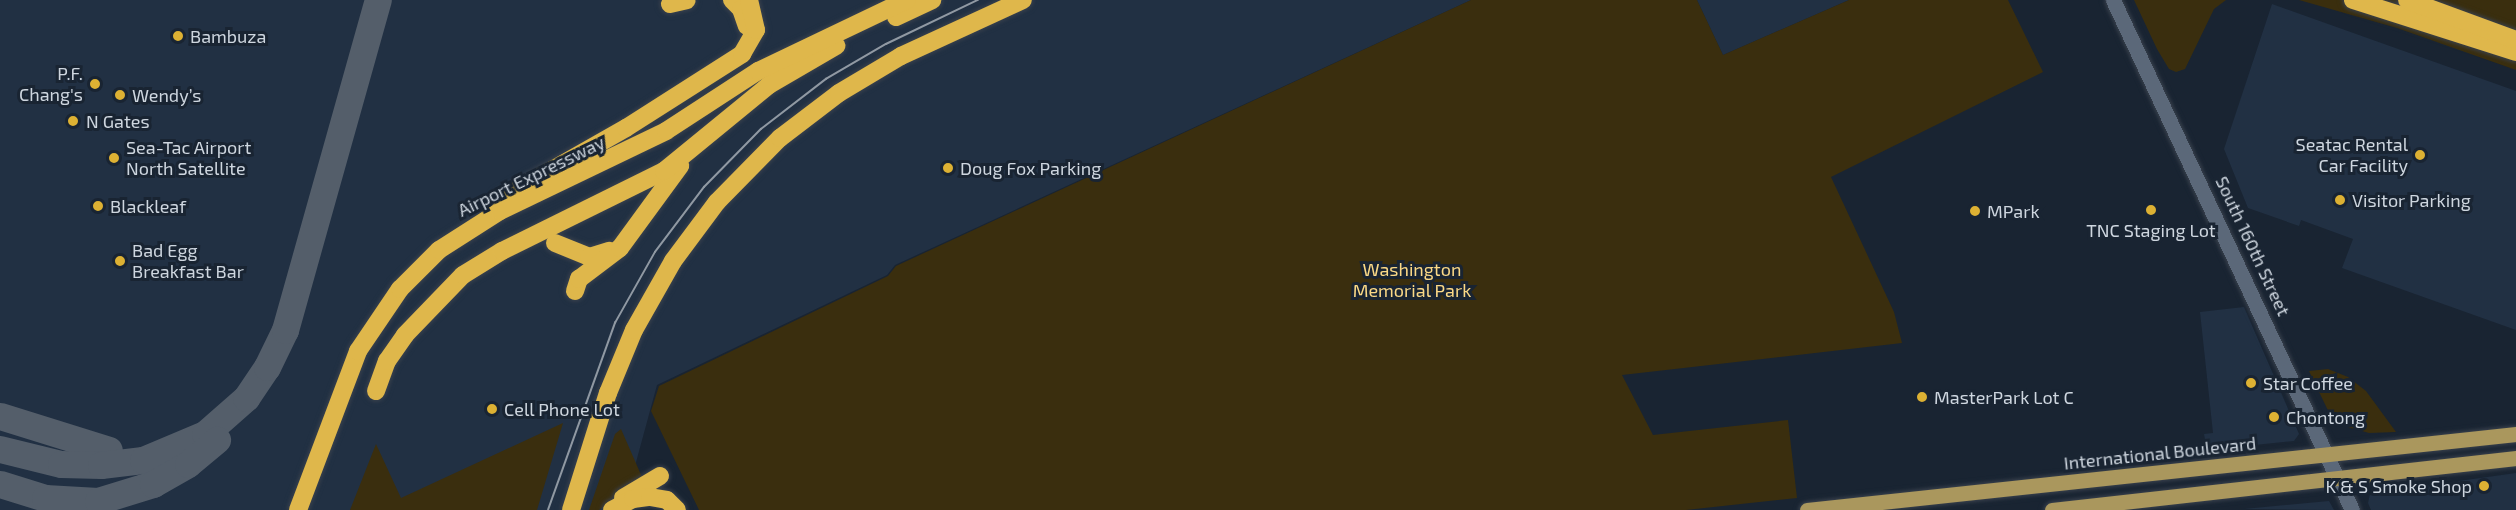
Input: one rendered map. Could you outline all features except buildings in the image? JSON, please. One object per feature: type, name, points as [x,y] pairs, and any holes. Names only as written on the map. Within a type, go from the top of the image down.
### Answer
[{"type":"highway","points":[[702,80],[739,47],[745,37],[746,19],[732,0]]},
{"type":"highway","points":[[561,174],[742,54],[752,41],[756,25],[749,0]]},
{"type":"highway","name":"Airport Expressway","points":[[298,510],[358,351],[387,305],[426,262],[499,206],[561,174],[666,131],[791,53],[907,0]]},
{"type":"highway","points":[[376,391],[394,350],[429,307],[463,275],[516,244],[664,171],[799,66],[932,0]]},
{"type":"highway","points":[[571,510],[579,481],[634,330],[663,276],[706,215],[780,138],[824,103],[878,69],[1023,0]]},
{"type":"highway","points":[[2353,0],[2516,52]]},
{"type":"highway","points":[[2407,0],[2516,40]]},
{"type":"highway","points":[[555,243],[589,257],[605,253],[645,202],[719,126]]},
{"type":"highway","points":[[575,291],[579,279],[620,248],[676,171]]},
{"type":"highway","points":[[612,510],[630,493],[660,476]]},
{"type":"highway","points":[[563,510],[579,481]]},
{"type":"highway","points":[[612,510],[640,497],[661,498],[677,510]]},
{"type":"main road","name":"South 160th Street","points":[[2113,0],[2352,510]]},
{"type":"main road","name":"International Boulevard","points":[[1807,510],[2516,434]]},
{"type":"main road","points":[[2052,510],[2516,458]]},
{"type":"shaded area","points":[[0,0],[1471,0],[895,265],[887,275],[657,385],[623,510],[0,510]]},
{"type":"shaded area","points":[[1697,0],[1849,0],[1723,55]]},
{"type":"shaded area","name":"Seatac Rental Car Facility","points":[[2272,4],[2516,91],[2516,330],[2342,268],[2353,239],[2301,220],[2299,226],[2248,208],[2224,149]]},
{"type":"shaded area","points":[[2244,307],[2299,434],[2294,441],[2207,450],[2204,434],[2213,433],[2200,312]]},
{"type":"shaded area","points":[[2516,473],[2516,510],[2371,510],[2368,503],[2370,494],[2378,488],[2392,484],[2408,488]]},
{"type":"shaded area","points":[[2329,501],[2334,510],[2244,509]]},
{"type":"green space","name":"Washington Memorial Park","points":[[1471,0],[1697,0],[1723,55],[1849,0],[2008,0],[2043,72],[1831,177],[1894,312],[1902,343],[1622,375],[1653,435],[1788,420],[1797,498],[1686,510],[699,510],[651,411],[659,386],[888,276],[896,266]]},
{"type":"green space","points":[[2134,0],[2226,0],[2214,9],[2185,69],[2176,72],[2169,69],[2157,49]]},
{"type":"green space","points":[[2299,0],[2516,0],[2516,70],[2397,28]]},
{"type":"green space","points":[[2328,369],[2348,377],[2366,391],[2396,432],[2369,433],[2334,423],[2309,371]]},
{"type":"green space","points":[[563,423],[537,510],[350,510],[376,444],[401,498]]},
{"type":"green space","points":[[621,429],[642,477],[599,510],[589,510],[615,434]]},
{"type":"taxiway","points":[[0,449],[61,464],[101,465],[143,460],[205,434],[246,398],[267,367],[285,330],[378,0]]},
{"type":"taxiway","points":[[0,416],[109,450]]},
{"type":"taxiway","points":[[0,484],[45,498],[98,501],[153,484],[188,464],[217,440]]},
{"type":"tram line","points":[[548,510],[615,323],[655,252],[704,187],[761,129],[826,79],[886,44],[978,0]]},
{"type":"place","name":"Bambuza","points":[[178,36]]},
{"type":"place","name":"P.F. Chang's","points":[[95,84]]},
{"type":"place","name":"Wendy’s","points":[[120,95]]},
{"type":"place","name":"N Gates","points":[[73,121]]},
{"type":"place","name":"Seatac Rental Car Facility","points":[[2420,155]]},
{"type":"place","name":"Sea-Tac Airport North Satellite","points":[[114,158]]},
{"type":"place","name":"Doug Fox Parking","points":[[948,168]]},
{"type":"place","name":"Visitor Parking","points":[[2340,200]]},
{"type":"place","name":"Blackleaf","points":[[98,206]]},
{"type":"place","name":"TNC Staging Lot","points":[[2151,210]]},
{"type":"place","name":"MPark","points":[[1975,211]]},
{"type":"place","name":"Bad Egg Breakfast Bar","points":[[120,261]]},
{"type":"place","name":"Star Coffee","points":[[2251,383]]},
{"type":"place","name":"MasterPark Lot C","points":[[1922,397]]},
{"type":"place","name":"Cell Phone Lot","points":[[492,409]]},
{"type":"place","name":"Chontong","points":[[2274,417]]},
{"type":"place","name":"K & S Smoke Shop","points":[[2484,486]]}]
